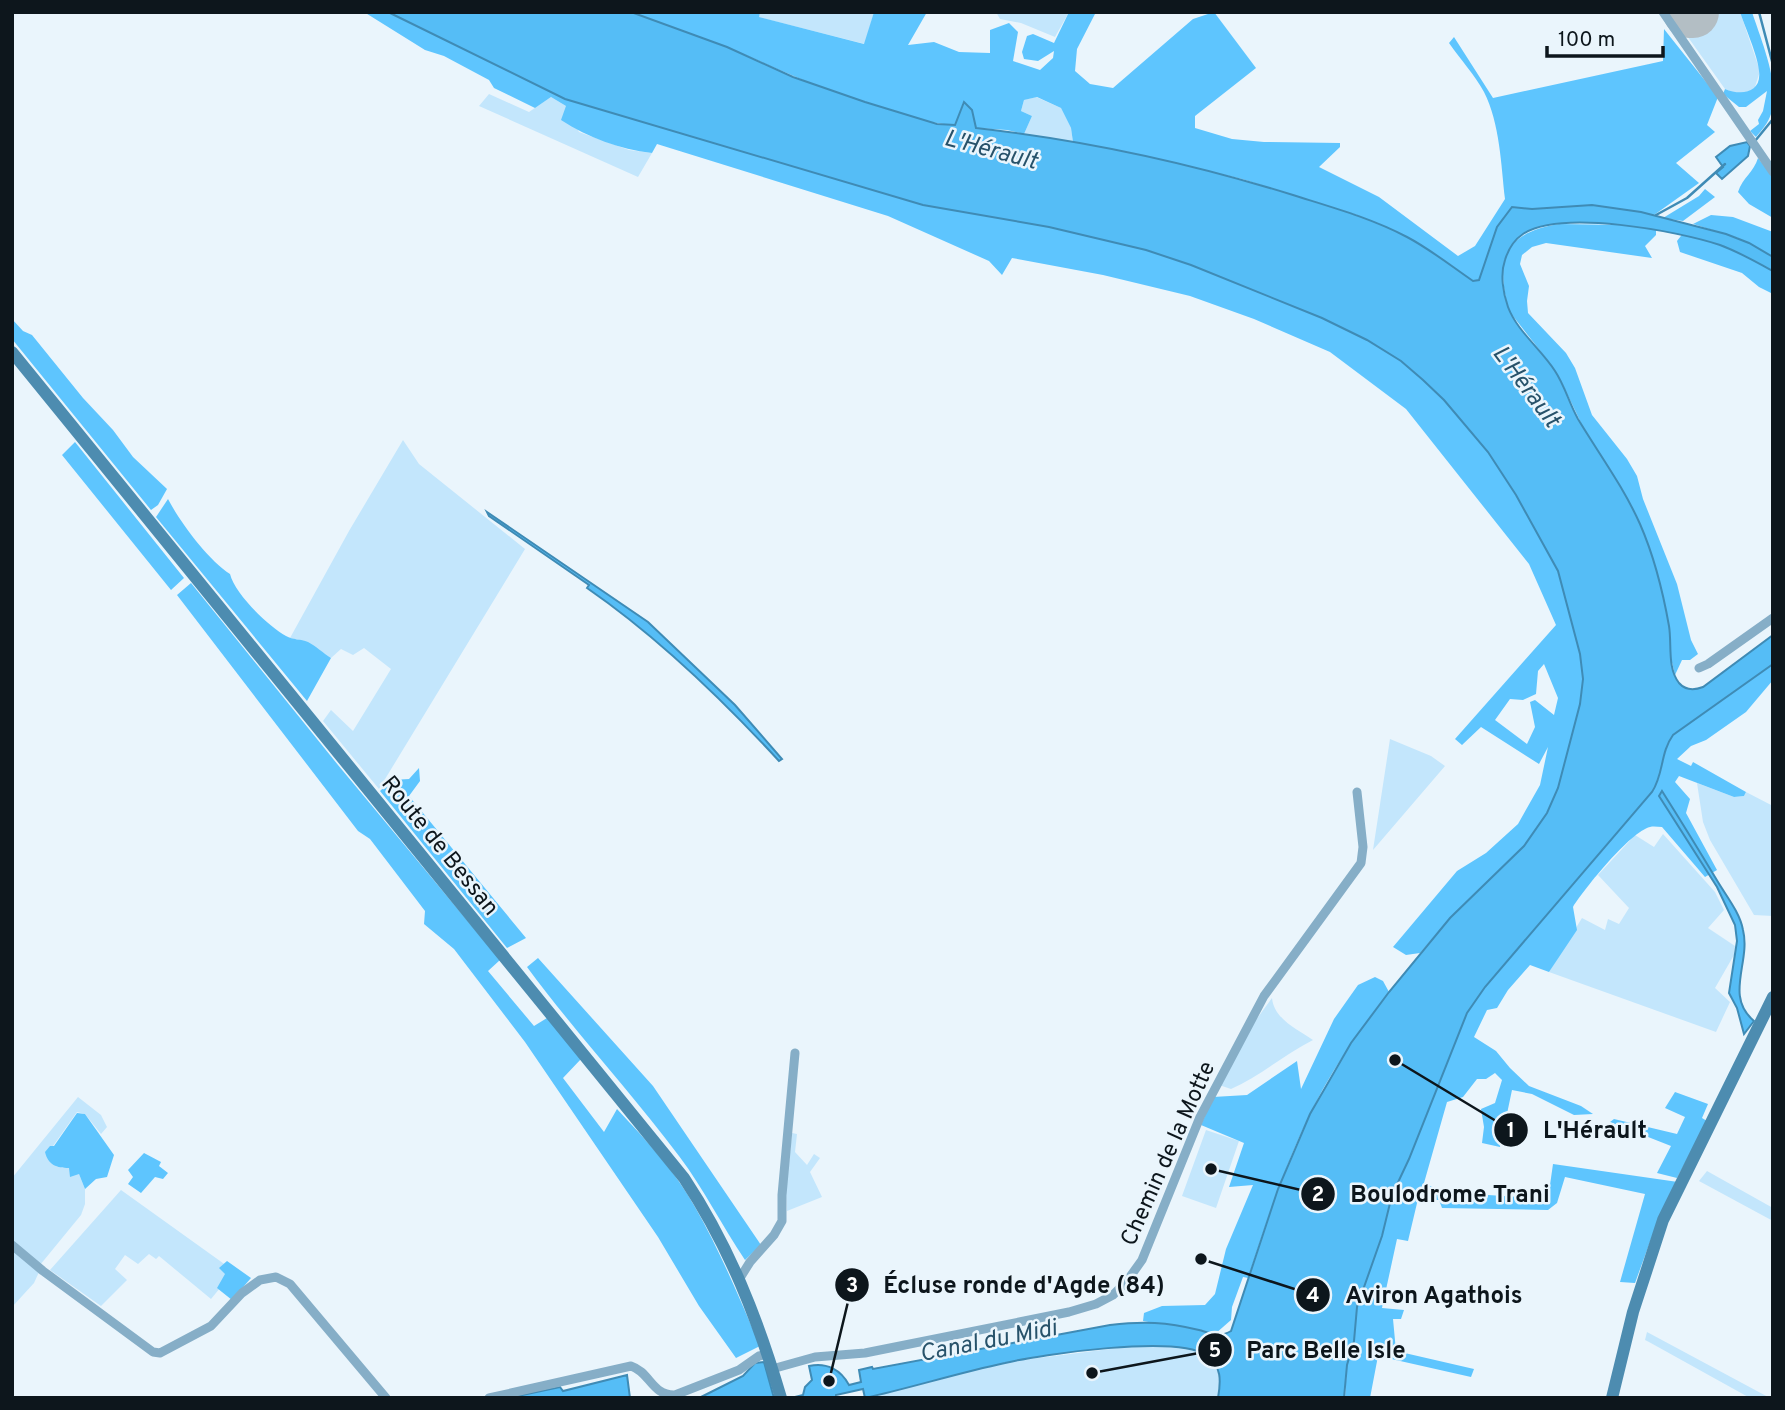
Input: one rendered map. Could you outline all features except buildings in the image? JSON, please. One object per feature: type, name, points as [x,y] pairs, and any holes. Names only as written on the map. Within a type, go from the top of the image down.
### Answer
[{"type":"main road","name":"Route de Bessan","points":[[12,352],[684,1178],[712,1222],[738,1275],[768,1354],[781,1398]]},
{"type":"main road","points":[[1612,1398],[1633,1312],[1663,1220],[1773,997]]},
{"type":"street","points":[[1663,12],[1773,172]]},
{"type":"street","points":[[1699,668],[1773,618]]},
{"type":"street","name":"Chemin de la Motte","points":[[772,1369],[815,1357],[865,1353],[1069,1312],[1096,1304],[1121,1287],[1148,1249],[1200,1117],[1264,996],[1361,863],[1363,847],[1357,792]]},
{"type":"street","points":[[738,1275],[774,1235],[782,1221],[795,1053]]},
{"type":"street","points":[[12,1245],[153,1352],[160,1353],[211,1326],[242,1293],[260,1280],[276,1277],[290,1284],[386,1398]]},
{"type":"street","points":[[489,1398],[631,1366],[640,1368],[657,1391],[665,1395],[675,1395],[739,1370],[760,1356],[768,1354]]},
{"type":"shaded area","points":[[364,12],[388,12],[565,99],[923,205],[1049,227],[1146,250],[1191,265],[1322,318],[1367,340],[1401,361],[1444,400],[1488,452],[1531,519],[1558,571],[1580,654],[1583,679],[1580,704],[1558,788],[1547,813],[1524,846],[1450,918],[1420,953],[1406,955],[1393,947],[1457,871],[1486,853],[1518,824],[1540,785],[1548,747],[1539,764],[1481,727],[1462,745],[1455,739],[1556,625],[1529,564],[1406,409],[1330,352],[1254,319],[1190,296],[1103,275],[1012,258],[1002,275],[989,261],[888,216],[657,144],[652,153],[605,142],[561,120],[566,106],[551,97],[535,108],[494,88],[489,80],[444,56],[425,50]],"holes":[[[1544,664],[1558,698],[1554,715],[1535,700],[1530,702],[1535,727],[1527,744],[1495,720],[1510,699],[1523,700],[1536,694],[1538,671]]]},
{"type":"shaded area","points":[[631,12],[760,12],[759,17],[864,44],[874,12],[927,12],[908,45],[934,42],[959,52],[990,53],[990,30],[1009,23],[1018,32],[1013,61],[1040,70],[1053,58],[1054,51],[1038,61],[1024,59],[1022,52],[1027,36],[1033,34],[1054,43],[1069,12],[1096,12],[1077,49],[1075,71],[1090,84],[1113,88],[1193,19],[1214,12],[1256,68],[1195,116],[1195,128],[1232,139],[1340,143],[1340,147],[1319,167],[1379,197],[1458,256],[1475,246],[1505,199],[1499,144],[1489,104],[1484,92],[1449,43],[1454,37],[1493,98],[1663,61],[1664,29],[1718,97],[1707,125],[1715,132],[1676,163],[1699,183],[1654,215],[1592,205],[1532,209],[1512,207],[1497,227],[1479,280],[1473,281],[1411,239],[1357,215],[1242,179],[1073,142],[1071,128],[1061,108],[1037,97],[1024,100],[1021,111],[1032,116],[1024,134],[976,128],[972,110],[963,103],[955,125],[909,117],[859,102],[733,50]]},
{"type":"shaded area","points":[[760,12],[874,12],[865,44],[758,17]]},
{"type":"shaded area","points":[[996,12],[1069,12],[1055,37],[1021,23],[1000,19]]},
{"type":"shaded area","points":[[1670,12],[1740,12],[1760,71],[1754,90],[1736,94],[1725,89]]},
{"type":"shaded area","points":[[1740,12],[1752,12],[1769,63],[1774,90],[1771,114],[1756,137],[1750,131],[1759,124],[1767,91],[1746,107],[1739,107],[1723,94],[1725,89],[1749,91],[1754,88],[1759,78],[1756,58]]},
{"type":"shaded area","points":[[489,94],[529,112],[551,97],[566,106],[579,132],[629,150],[652,153],[638,177],[479,106]]},
{"type":"shaded area","points":[[1036,97],[1061,108],[1071,128],[1073,142],[1024,134],[1032,116],[1021,111],[1024,100]]},
{"type":"shaded area","points":[[1758,158],[1773,177],[1773,218],[1749,204],[1738,192]]},
{"type":"shaded area","points":[[1705,189],[1715,197],[1683,221],[1663,218],[1699,196]]},
{"type":"shaded area","points":[[1711,215],[1733,217],[1773,232],[1773,257],[1738,238],[1693,224]]},
{"type":"shaded area","points":[[1559,224],[1624,225],[1656,230],[1656,235],[1645,246],[1652,258],[1546,243],[1532,247],[1522,255],[1520,264],[1529,286],[1528,313],[1566,353],[1575,368],[1592,415],[1637,476],[1643,499],[1677,584],[1691,640],[1698,654],[1690,660],[1682,660],[1675,675],[1671,658],[1582,425],[1549,362],[1509,311],[1503,277],[1508,251],[1526,234]]},
{"type":"shaded area","points":[[1684,232],[1738,252],[1773,271],[1773,294],[1742,273],[1680,252],[1677,241]]},
{"type":"shaded area","points":[[12,319],[23,331],[32,335],[133,457],[167,489],[158,505],[151,510],[12,339]]},
{"type":"shaded area","points":[[403,440],[419,464],[525,549],[379,789],[323,721],[331,710],[353,731],[391,669],[364,648],[353,655],[341,649],[331,658],[305,641],[290,638]]},
{"type":"shaded area","points":[[75,442],[184,578],[171,590],[62,455]]},
{"type":"shaded area","points":[[168,499],[195,540],[230,574],[238,591],[262,617],[286,636],[308,642],[331,658],[307,701],[156,517]]},
{"type":"shaded area","points":[[191,583],[500,960],[488,971],[534,1026],[547,1018],[581,1059],[563,1078],[604,1132],[617,1109],[669,1168],[695,1207],[713,1241],[760,1346],[736,1358],[699,1306],[658,1237],[525,1042],[454,949],[424,924],[425,911],[370,839],[358,831],[177,595]]},
{"type":"shaded area","points":[[1773,664],[1773,680],[1746,712],[1706,740],[1691,746],[1677,759],[1691,766],[1693,762],[1746,792],[1744,796],[1734,797],[1679,776],[1675,782],[1690,799],[1686,813],[1717,870],[1705,877],[1662,827],[1650,827],[1641,831],[1608,862],[1573,907],[1577,930],[1549,972],[1530,965],[1508,990],[1497,1008],[1487,1010],[1474,1037],[1496,1051],[1529,1086],[1581,1106],[1593,1114],[1574,1115],[1532,1094],[1512,1090],[1500,1147],[1482,1143],[1484,1127],[1481,1109],[1495,1103],[1502,1080],[1495,1073],[1486,1079],[1477,1079],[1463,1097],[1447,1102],[1424,1183],[1443,1192],[1548,1199],[1553,1164],[1678,1182],[1654,1231],[1635,1283],[1620,1282],[1645,1194],[1565,1177],[1557,1203],[1548,1210],[1442,1208],[1439,1200],[1418,1199],[1408,1241],[1397,1239],[1382,1308],[1404,1310],[1401,1319],[1393,1319],[1396,1351],[1474,1369],[1471,1377],[1378,1356],[1370,1398],[1345,1398],[1347,1365],[1354,1341],[1357,1307],[1382,1236],[1392,1195],[1467,1013],[1485,987],[1652,792],[1673,735]]},
{"type":"shaded area","points":[[1390,739],[1431,756],[1445,766],[1373,850]]},
{"type":"shaded area","points":[[419,768],[420,781],[409,796],[526,938],[507,948],[380,791],[392,780],[409,779]]},
{"type":"shaded area","points":[[1697,783],[1734,797],[1744,796],[1746,792],[1773,806],[1773,916],[1754,915],[1710,840],[1703,822]]},
{"type":"shaded area","points":[[1663,834],[1715,892],[1724,910],[1708,928],[1735,946],[1734,955],[1715,988],[1730,1002],[1716,1032],[1549,972],[1582,918],[1605,930],[1608,919],[1619,924],[1629,908],[1598,875],[1635,835],[1654,847]]},
{"type":"shaded area","points":[[538,958],[653,1086],[761,1245],[745,1260],[679,1156],[527,967]]},
{"type":"shaded area","points":[[1375,977],[1383,981],[1389,992],[1330,1076],[1311,1112],[1281,1182],[1248,1278],[1243,1277],[1232,1307],[1231,1320],[1215,1334],[1143,1321],[1144,1313],[1162,1306],[1205,1305],[1215,1294],[1226,1249],[1253,1185],[1229,1187],[1244,1143],[1201,1125],[1213,1097],[1247,1095],[1297,1061],[1301,1089],[1334,1019],[1358,985]]},
{"type":"shaded area","points":[[1272,998],[1282,1018],[1313,1040],[1231,1089],[1219,1085],[1253,1024]]},
{"type":"shaded area","points":[[1675,1092],[1708,1104],[1702,1118],[1707,1121],[1677,1178],[1657,1173],[1671,1146],[1610,1122],[1614,1119],[1677,1134],[1685,1117],[1665,1108]]},
{"type":"shaded area","points":[[78,1097],[101,1115],[107,1127],[101,1134],[85,1114],[77,1112],[53,1146],[69,1168],[79,1174],[85,1189],[85,1204],[81,1215],[40,1265],[12,1241],[12,1178]]},
{"type":"shaded area","points":[[77,1113],[85,1114],[114,1155],[107,1177],[96,1179],[85,1189],[79,1174],[70,1177],[69,1168],[54,1165],[45,1152],[50,1146],[54,1146]]},
{"type":"shaded area","points":[[1206,1130],[1239,1141],[1216,1208],[1182,1196]]},
{"type":"shaded area","points":[[792,1133],[797,1134],[795,1152],[807,1165],[814,1154],[820,1158],[810,1172],[822,1197],[787,1211],[786,1192]]},
{"type":"shaded area","points":[[144,1153],[161,1162],[159,1166],[168,1173],[163,1179],[155,1177],[141,1193],[128,1184],[133,1177],[128,1170]]},
{"type":"shaded area","points":[[1707,1171],[1773,1208],[1773,1221],[1699,1181]]},
{"type":"shaded area","points":[[121,1190],[234,1271],[211,1299],[159,1256],[156,1259],[149,1254],[138,1264],[125,1255],[115,1269],[127,1280],[101,1306],[50,1270]]},
{"type":"shaded area","points":[[12,1250],[39,1272],[34,1283],[12,1307]]},
{"type":"shaded area","points":[[227,1261],[251,1278],[232,1300],[217,1288],[225,1274],[219,1268]]},
{"type":"shaded area","points":[[1647,1332],[1770,1398],[1750,1398],[1645,1340]]},
{"type":"shaded area","points":[[1134,1346],[1181,1347],[1207,1356],[1215,1365],[1219,1379],[1218,1398],[865,1398],[1006,1362]]},
{"type":"water","points":[[388,12],[631,12],[727,47],[793,77],[937,124],[955,125],[964,102],[972,110],[976,128],[1136,154],[1254,183],[1336,209],[1407,237],[1473,281],[1479,280],[1497,227],[1512,207],[1532,209],[1592,205],[1641,212],[1726,234],[1773,257],[1773,271],[1734,251],[1701,239],[1649,229],[1591,223],[1564,223],[1541,227],[1520,236],[1506,256],[1503,283],[1506,302],[1512,316],[1558,377],[1578,419],[1626,496],[1645,536],[1664,600],[1675,677],[1685,687],[1703,687],[1773,635],[1773,664],[1673,735],[1652,792],[1485,987],[1467,1013],[1392,1195],[1382,1236],[1357,1307],[1344,1398],[1218,1398],[1218,1369],[1206,1355],[1190,1349],[1139,1346],[1023,1359],[865,1398],[863,1389],[836,1395],[836,1398],[791,1398],[803,1395],[805,1387],[812,1380],[809,1366],[833,1368],[849,1385],[861,1382],[859,1370],[872,1367],[873,1369],[1110,1325],[1155,1323],[1215,1334],[1231,1331],[1278,1189],[1310,1114],[1351,1043],[1450,918],[1524,846],[1547,813],[1558,788],[1580,704],[1583,679],[1580,654],[1558,571],[1516,495],[1488,452],[1444,400],[1401,361],[1367,340],[1322,318],[1191,265],[1146,250],[1049,227],[923,205],[565,99]]},
{"type":"water","points":[[1747,142],[1750,146],[1748,156],[1722,179],[1716,173],[1723,167],[1716,157],[1730,146]]},
{"type":"water","points":[[487,512],[648,622],[735,705],[782,759],[779,761],[688,669],[639,627],[587,588],[589,585]]},
{"type":"water","points":[[1662,791],[1739,917],[1745,942],[1739,990],[1745,1011],[1754,1021],[1744,1034],[1737,1008],[1729,993],[1737,941],[1735,925],[1717,887],[1659,796]]},
{"type":"water","points":[[764,1362],[774,1398],[699,1398],[743,1376],[755,1363]]},
{"type":"water","points":[[627,1375],[630,1398],[508,1398],[560,1387],[563,1391]]},
{"type":"waterway","points":[[1759,12],[1773,65]]},
{"type":"waterway","points":[[1755,141],[1773,119]]},
{"type":"waterway","points":[[1656,215],[1687,198],[1725,164]]},
{"type":"place","name":"L'Hérault","points":[[1395,1060]]},
{"type":"place","name":"Boulodrome Trani","points":[[1211,1169]]},
{"type":"place","name":"Aviron Agathois","points":[[1201,1259]]},
{"type":"place","name":"Parc Belle Isle","points":[[1092,1373]]},
{"type":"place","name":"Écluse ronde d'Agde (84)","points":[[829,1381]]},
{"type":"water label","name":"Canal du Midi","points":[[988,1340]]}]
